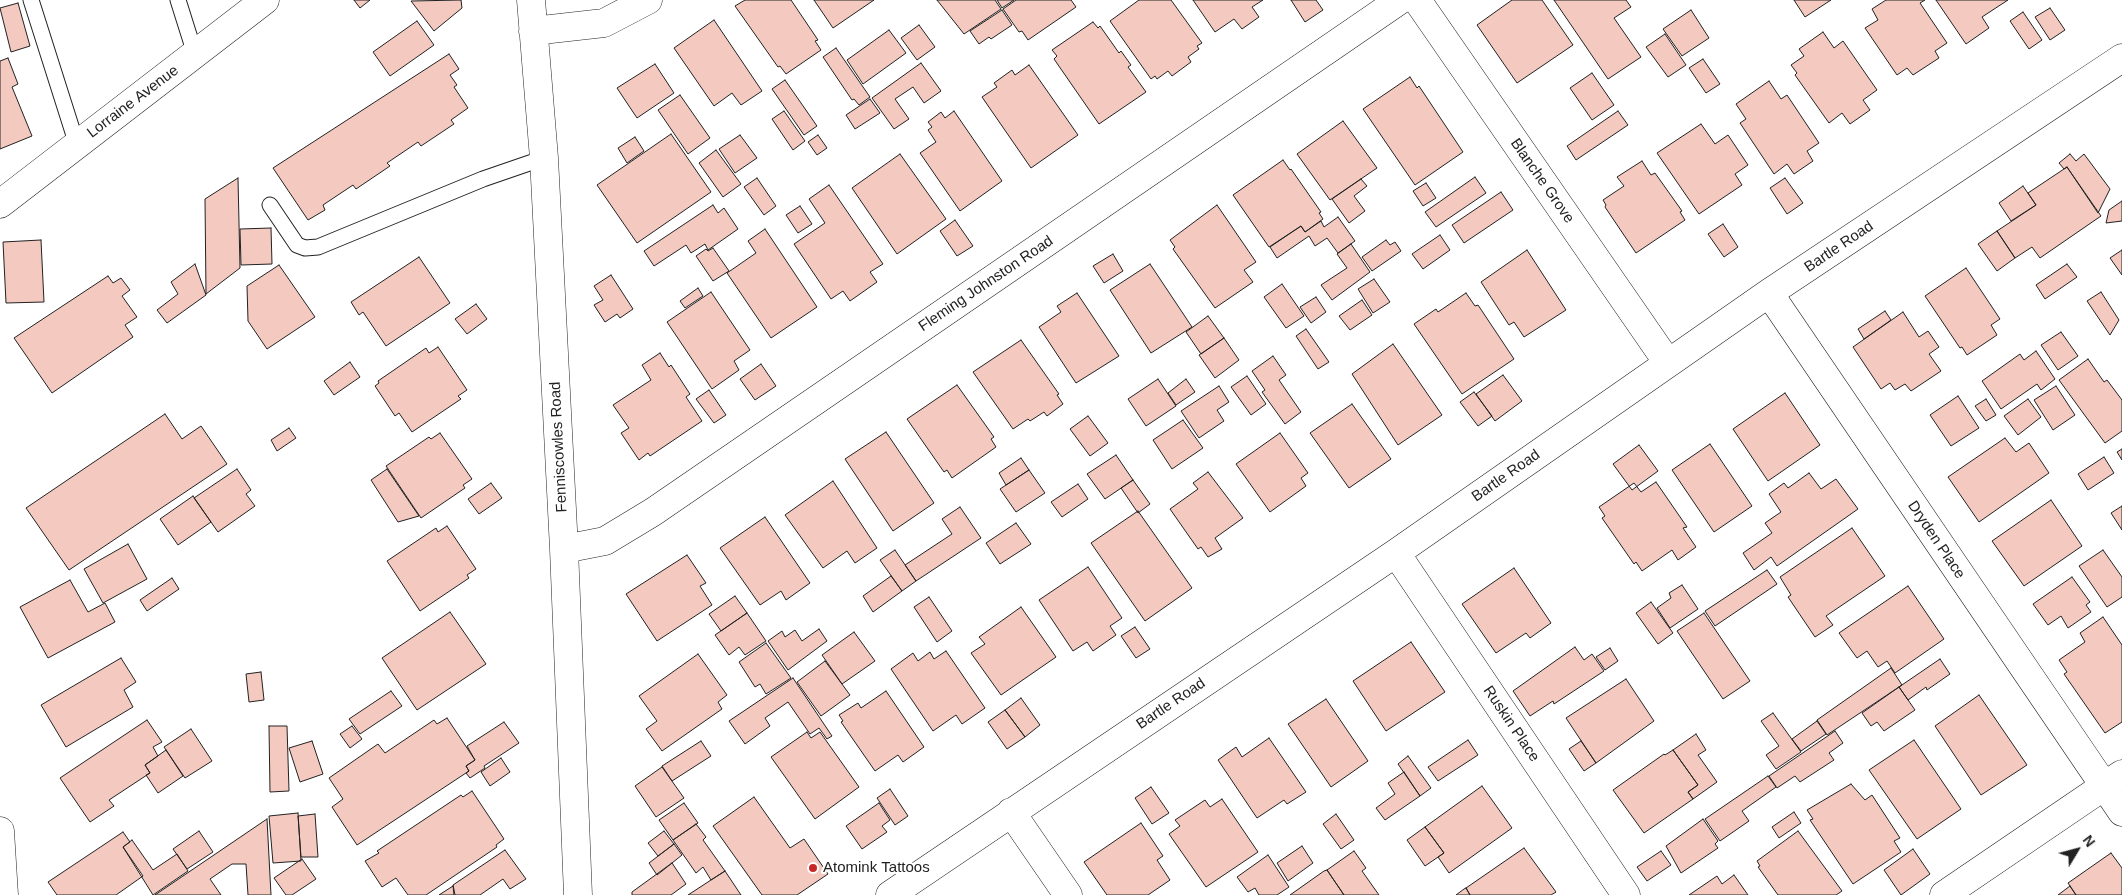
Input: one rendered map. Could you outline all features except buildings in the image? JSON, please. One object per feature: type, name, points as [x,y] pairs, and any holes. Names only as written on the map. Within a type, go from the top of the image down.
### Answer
[{"type":"street","name":"Lorraine Avenue","points":[[0,204],[265,0]]},
{"type":"street","name":"Fenniscowles Road","points":[[532,0],[544,158],[564,549],[578,895]]},
{"type":"street","points":[[533,31],[604,23],[648,0]]},
{"type":"street","name":"Fleming Johnston Road","points":[[564,549],[605,541],[654,512],[1400,0]]},
{"type":"street","name":"Blanche Grove","points":[[1417,0],[1668,363]]},
{"type":"street","name":"Bartle Road","points":[[890,895],[1396,553],[1769,294],[2122,58]]},
{"type":"street","name":"Dryden Place","points":[[1769,294],[2113,780],[2122,812]]},
{"type":"street","name":"Ruskin Place","points":[[1396,553],[1626,895]]},
{"type":"street","points":[[1944,895],[2113,780]]},
{"type":"street","points":[[1011,812],[1068,895]]},
{"type":"street","points":[[0,831],[4,895]]},
{"type":"lane","points":[[31,0],[77,144]]},
{"type":"lane","points":[[178,0],[195,54]]},
{"type":"lane","points":[[270,205],[297,245],[305,248],[318,248],[483,180],[544,158]]},
{"type":"place","name":"Atomink Tattoos","points":[[813,868]]}]
